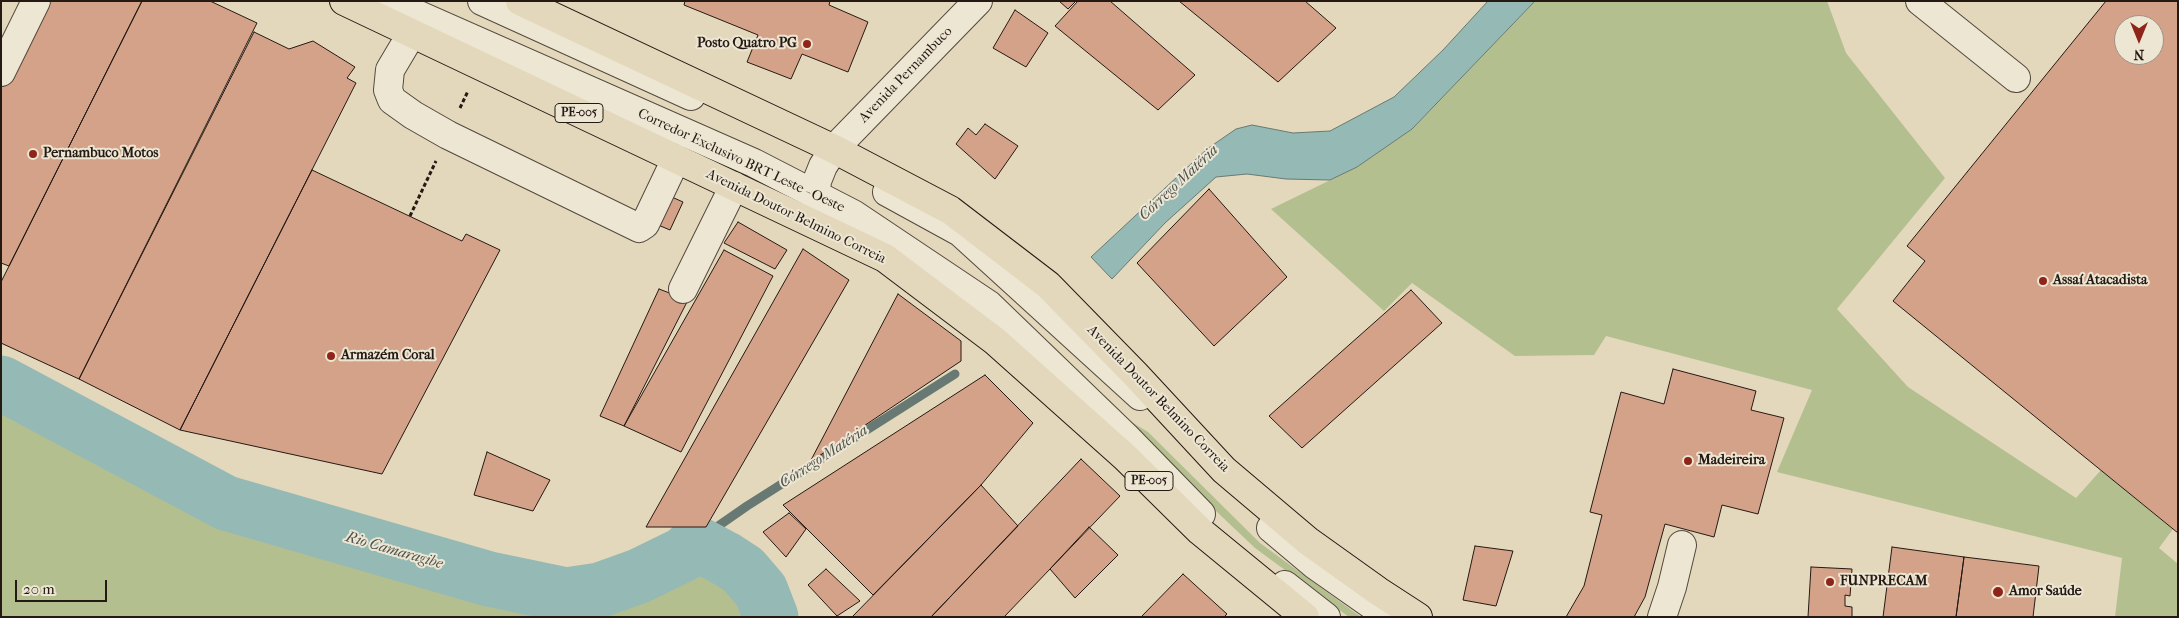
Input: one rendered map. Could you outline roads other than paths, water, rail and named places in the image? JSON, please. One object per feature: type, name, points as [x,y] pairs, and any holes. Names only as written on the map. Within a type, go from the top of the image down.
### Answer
[{"type":"main road","name":"Avenida Doutor Belmino Correia","points":[[344,1],[885,258],[948,308],[995,341],[1125,457],[1200,530],[1305,617]]},
{"type":"main road","name":"Avenida Doutor Belmino Correia","points":[[520,1],[831,154],[950,210],[1048,285],[1135,374],[1224,470],[1308,541],[1418,617]]},
{"type":"street","points":[[1,72],[36,1]]},
{"type":"street","name":"Corredor Exclusivo BRT Leste - Oeste","points":[[387,1],[745,159],[853,214],[989,305],[1125,436],[1209,522],[1326,617]]},
{"type":"street","points":[[482,1],[831,154],[960,232],[1137,393],[1233,495],[1316,565],[1390,617]]},
{"type":"street","name":"Avenida Pernambuco","points":[[814,224],[817,181],[831,154],[978,1]]},
{"type":"street","points":[[1920,1],[2016,78]]},
{"type":"street","points":[[412,33],[390,70],[388,90],[392,100],[413,115],[448,135],[639,228],[645,224],[676,159]]},
{"type":"street","points":[[683,289],[734,186]]},
{"type":"street","points":[[1662,617],[1672,587],[1682,545]]},
{"type":"water","points":[[1488,1],[1535,1],[1412,129],[1357,167],[1330,180],[1286,179],[1247,174],[1216,177],[1165,223],[1112,279],[1091,257],[1207,149],[1236,129],[1252,125],[1293,133],[1330,131],[1394,97],[1443,50]]},
{"type":"waterway","name":"Córrego Matéria","points":[[696,543],[747,506],[955,374]]},
{"type":"waterway","name":"Rio Camaragibe","points":[[1,383],[226,503],[489,579],[566,595],[600,590],[639,576],[684,554],[696,543],[743,570],[761,591],[771,617]]},
{"type":"place","name":"Posto Quatro PG","points":[[807,44]]},
{"type":"place","name":"Pernambuco Motos","points":[[33,154]]},
{"type":"place","name":"Assaí Atacadista","points":[[2043,281]]},
{"type":"place","name":"Armazém Coral","points":[[331,356]]},
{"type":"place","name":"Madeireira","points":[[1688,461]]},
{"type":"place","name":"FUNPRECAM","points":[[1830,582]]},
{"type":"place","name":"Amor Saúde","points":[[1998,592]]}]
